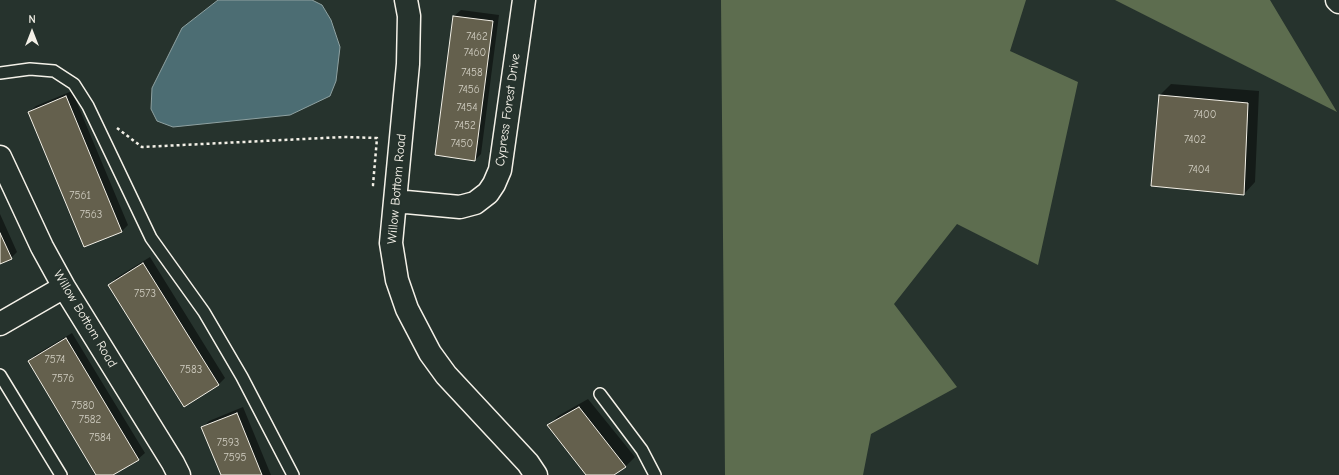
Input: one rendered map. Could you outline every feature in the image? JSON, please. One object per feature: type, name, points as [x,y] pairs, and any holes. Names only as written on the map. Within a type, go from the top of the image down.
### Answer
[{"type":"street","name":"Willow Bottom Road","points":[[406,0],[409,16],[408,64],[391,243],[397,280],[407,309],[430,353],[446,375],[528,462],[536,475]]},
{"type":"street","name":"Cypress Forest Drive","points":[[395,201],[460,207],[475,203],[488,193],[494,184],[500,170],[524,0]]},
{"type":"street","name":"Willow Bottom Road","points":[[0,157],[42,246],[64,287],[173,462],[179,475]]},
{"type":"street","points":[[0,324],[64,287]]},
{"type":"lane","points":[[0,73],[30,70],[54,71],[74,84],[88,106],[151,238],[204,312],[242,377],[293,475]]},
{"type":"lane","points":[[0,375],[61,475]]},
{"type":"lane","points":[[600,394],[642,450],[656,475]]},
{"type":"path","points":[[114,126],[142,147],[344,137],[377,138]]},
{"type":"green space","points":[[721,0],[1026,0],[1010,51],[1078,82],[1038,265],[957,224],[894,304],[957,387],[871,434],[863,475],[725,475]]},
{"type":"green space","points":[[1115,0],[1270,0],[1337,112]]},
{"type":"water","points":[[218,0],[312,0],[322,5],[331,20],[340,47],[336,81],[330,96],[290,115],[173,127],[157,121],[151,109],[152,88],[182,28]]},
{"type":"building","points":[[453,16],[493,21],[475,161],[435,155]]},
{"type":"building","points":[[1159,95],[1248,103],[1244,195],[1151,186]]},
{"type":"building","points":[[66,96],[122,232],[84,247],[28,112]]},
{"type":"building","points":[[0,233],[12,259],[0,264]]},
{"type":"building","points":[[143,263],[219,385],[184,407],[108,285]]},
{"type":"building","points":[[66,338],[139,460],[113,475],[96,475],[28,361]]},
{"type":"building","points":[[579,407],[626,467],[614,475],[586,475],[547,425]]},
{"type":"building","points":[[237,413],[262,475],[221,475],[201,427]]}]
